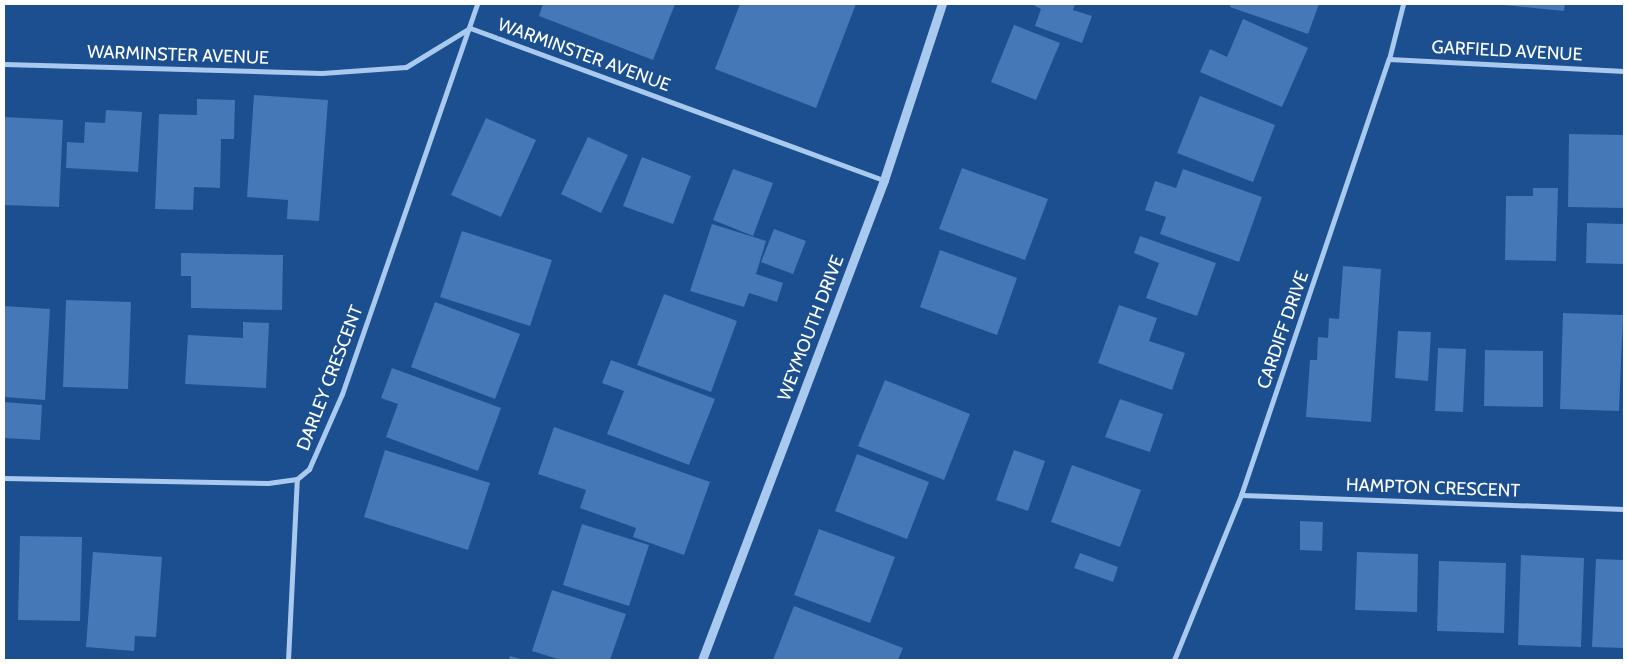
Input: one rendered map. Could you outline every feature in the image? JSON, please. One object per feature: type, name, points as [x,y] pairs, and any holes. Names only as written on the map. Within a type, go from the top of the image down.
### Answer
[{"type":"street","name":"DARLEY CRESCENT","points":[[297,479],[313,461],[342,394],[477,4]]},
{"type":"street","name":"WEYMOUTH DRIVE","points":[[702,660],[884,180],[942,4]]},
{"type":"street","name":"CARDIFF DRIVE","points":[[1174,660],[1241,495],[1389,59],[1403,4]]},
{"type":"street","name":"WARMINSTER AVENUE","points":[[4,64],[322,73],[406,67],[470,28],[884,180]]},
{"type":"street","name":"GARFIELD AVENUE","points":[[1389,59],[1624,71]]},
{"type":"street","points":[[4,478],[241,483],[297,479],[288,660]]},
{"type":"street","name":"HAMPTON CRESCENT","points":[[1241,495],[1624,509]]},
{"type":"building","points":[[543,4],[675,4],[653,60],[539,16]]},
{"type":"building","points":[[740,4],[856,4],[816,108],[715,69]]},
{"type":"building","points":[[1032,4],[1075,4],[1073,10],[1092,16],[1082,43],[1035,26],[1041,9]]},
{"type":"building","points":[[1231,4],[1319,4],[1308,34],[1230,7]]},
{"type":"building","points":[[1494,4],[1565,4],[1564,11]]},
{"type":"building","points":[[1243,19],[1308,48],[1282,107],[1200,72],[1210,49],[1227,57]]},
{"type":"building","points":[[1014,25],[1060,43],[1036,100],[991,82]]},
{"type":"building","points":[[254,95],[328,100],[319,221],[287,219],[288,200],[247,197]]},
{"type":"building","points":[[1200,96],[1275,125],[1253,182],[1177,153]]},
{"type":"building","points":[[197,99],[235,100],[234,139],[221,139],[220,188],[194,187],[193,210],[155,209],[159,114],[197,115]]},
{"type":"building","points":[[106,110],[142,112],[138,172],[66,168],[67,142],[84,143],[85,122],[105,123]]},
{"type":"building","points":[[4,117],[63,120],[59,207],[4,205]]},
{"type":"building","points":[[486,118],[536,140],[501,217],[451,195]]},
{"type":"building","points":[[1569,134],[1624,135],[1624,208],[1568,207]]},
{"type":"building","points":[[588,137],[628,155],[601,213],[561,194]]},
{"type":"building","points":[[642,157],[691,176],[673,224],[623,206]]},
{"type":"building","points":[[962,168],[1048,199],[1025,260],[939,229]]},
{"type":"building","points":[[733,169],[773,183],[753,236],[713,220]]},
{"type":"building","points":[[1183,169],[1262,197],[1239,262],[1160,234],[1166,217],[1145,210],[1155,181],[1176,188]]},
{"type":"building","points":[[1533,188],[1558,188],[1556,261],[1505,260],[1506,196],[1533,196]]},
{"type":"building","points":[[1587,223],[1624,224],[1624,264],[1586,263]]},
{"type":"building","points":[[712,224],[766,241],[756,274],[783,283],[777,302],[749,293],[744,307],[690,291]]},
{"type":"building","points":[[774,229],[806,241],[793,274],[761,262]]},
{"type":"building","points":[[462,231],[552,260],[530,326],[440,297]]},
{"type":"building","points":[[1140,236],[1216,263],[1197,316],[1146,298],[1159,263],[1134,253]]},
{"type":"building","points":[[940,250],[1017,278],[997,335],[920,307]]},
{"type":"building","points":[[181,253],[283,255],[282,310],[191,308],[191,276],[181,276]]},
{"type":"building","points":[[1343,266],[1381,269],[1371,422],[1306,417],[1310,360],[1317,360],[1318,337],[1328,338],[1329,318],[1339,319]]},
{"type":"building","points":[[664,294],[737,321],[711,392],[637,365]]},
{"type":"building","points":[[66,300],[131,302],[128,389],[63,387]]},
{"type":"building","points":[[435,302],[520,334],[495,399],[411,367]]},
{"type":"building","points":[[1119,305],[1157,318],[1149,341],[1185,353],[1172,390],[1098,363]]},
{"type":"building","points":[[4,306],[50,309],[45,400],[4,397]]},
{"type":"building","points":[[1563,313],[1623,315],[1619,411],[1560,409]]},
{"type":"building","points":[[243,322],[269,323],[266,388],[185,384],[188,335],[243,338]]},
{"type":"building","points":[[1398,331],[1431,332],[1428,381],[1395,378]]},
{"type":"building","points":[[1438,348],[1466,349],[1463,412],[1435,411]]},
{"type":"building","points":[[1485,350],[1543,351],[1543,407],[1484,406]]},
{"type":"building","points":[[611,360],[715,399],[689,465],[607,434],[624,391],[602,383]]},
{"type":"building","points":[[392,368],[501,408],[478,471],[386,437],[398,404],[381,398]]},
{"type":"building","points":[[885,380],[970,414],[944,480],[858,446]]},
{"type":"building","points":[[1120,399],[1163,414],[1150,452],[1105,437]]},
{"type":"building","points":[[4,402],[42,405],[40,440],[4,438]]},
{"type":"building","points":[[554,427],[710,482],[684,555],[633,537],[636,528],[580,508],[586,490],[538,474]]},
{"type":"building","points":[[385,450],[490,483],[468,550],[364,517]]},
{"type":"building","points":[[1014,450],[1045,461],[1028,511],[996,500]]},
{"type":"building","points":[[857,454],[929,482],[907,539],[835,511]]},
{"type":"building","points":[[1072,465],[1141,490],[1120,547],[1051,522]]},
{"type":"building","points":[[1300,521],[1323,522],[1322,551],[1300,550]]},
{"type":"building","points":[[582,524],[649,545],[629,606],[563,585]]},
{"type":"building","points":[[819,529],[895,557],[870,623],[794,595]]},
{"type":"building","points":[[20,536],[82,537],[80,621],[18,620]]},
{"type":"building","points":[[93,552],[162,557],[156,637],[135,636],[134,651],[86,647]]},
{"type":"building","points":[[1357,552],[1418,554],[1417,612],[1355,610]]},
{"type":"building","points":[[1080,553],[1118,567],[1113,582],[1074,568]]},
{"type":"building","points":[[1521,555],[1584,558],[1581,647],[1518,645]]},
{"type":"building","points":[[1596,559],[1624,560],[1624,648],[1592,647]]},
{"type":"building","points":[[1439,561],[1506,563],[1504,633],[1437,631]]},
{"type":"building","points":[[552,590],[626,614],[610,660],[561,660],[532,651]]},
{"type":"building","points":[[794,606],[903,648],[898,660],[773,660]]},
{"type":"building","points":[[510,656],[524,660],[509,660]]}]
